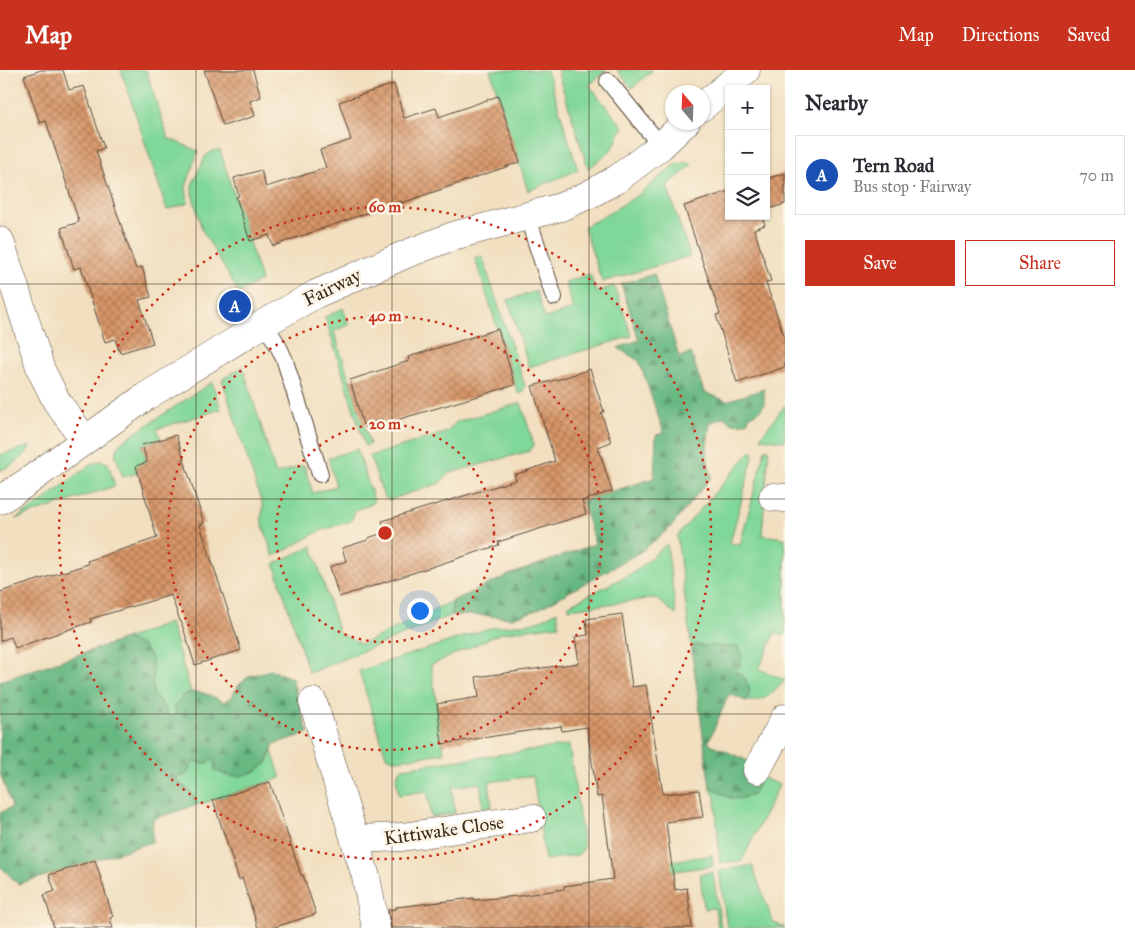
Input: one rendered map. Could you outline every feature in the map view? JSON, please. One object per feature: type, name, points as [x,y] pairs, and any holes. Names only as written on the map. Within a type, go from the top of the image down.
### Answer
[{"type":"street","points":[[710,100],[746,70]]},
{"type":"street","name":"Fairway","points":[[0,500],[26,484],[145,397],[263,324],[316,294],[404,254],[453,236],[561,207],[590,194],[617,179],[661,146],[678,130]]},
{"type":"street","points":[[0,241],[41,370],[58,402],[85,440]]},
{"type":"street","name":"Kittiwake Close","points":[[313,702],[356,839],[376,928]]},
{"type":"street","points":[[757,770],[785,718]]},
{"type":"street","name":"Kittiwake Close","points":[[356,839],[402,837],[532,818]]},
{"type":"lane","points":[[608,81],[661,146]]},
{"type":"lane","points":[[527,215],[554,297]]},
{"type":"lane","points":[[263,324],[276,340],[285,361],[320,474]]},
{"type":"green space","points":[[121,70],[146,70],[168,138],[198,151],[186,187],[188,203],[167,210]]},
{"type":"green space","points":[[490,70],[547,70],[578,170],[528,191]]},
{"type":"green space","points":[[557,70],[607,70],[589,85],[624,128],[612,149],[588,168]]},
{"type":"green space","points":[[617,70],[653,70],[632,88]]},
{"type":"green space","points":[[220,150],[261,280],[239,293],[202,230],[192,193],[192,185],[205,157],[212,151]]},
{"type":"green space","points":[[688,162],[692,165],[667,186],[690,256],[602,282],[584,227],[641,193],[674,165]]},
{"type":"green space","points":[[482,256],[525,386],[523,392],[518,394],[475,258]]},
{"type":"green space","points":[[590,274],[596,292],[614,286],[632,336],[529,367],[508,300],[536,291],[545,318],[573,309],[565,282]]},
{"type":"green space","points":[[654,274],[679,357],[691,353],[704,392],[727,401],[764,389],[763,406],[759,412],[750,416],[747,422],[735,423],[723,417],[710,423],[707,450],[712,476],[671,527],[642,551],[537,610],[512,618],[452,615],[452,601],[509,575],[595,544],[582,501],[654,478],[656,435],[664,433],[639,361],[618,348],[639,340],[621,284]]},
{"type":"green space","points":[[343,308],[349,325],[334,331],[370,444],[365,446],[325,317]]},
{"type":"green space","points":[[243,367],[276,474],[304,465],[313,493],[336,486],[328,458],[357,449],[374,500],[370,505],[356,510],[351,521],[320,531],[273,556],[261,519],[263,507],[222,379]]},
{"type":"green space","points":[[212,382],[221,409],[157,429],[161,439],[142,445],[147,462],[136,466],[138,473],[123,477],[115,454],[120,443]]},
{"type":"green space","points":[[521,403],[534,445],[530,451],[449,473],[440,483],[389,500],[384,497],[370,456],[447,432],[456,422]]},
{"type":"green space","points":[[785,405],[785,441],[760,438]]},
{"type":"green space","points":[[30,446],[22,458],[0,471],[0,455]]},
{"type":"green space","points":[[765,449],[769,449],[762,535],[785,538],[785,636],[775,633],[759,669],[785,680],[777,689],[763,699],[746,701],[749,696],[745,678],[736,671],[739,647],[691,645],[677,536],[751,451],[754,453],[730,543],[740,545]]},
{"type":"green space","points":[[100,461],[108,463],[115,486],[15,519],[39,504],[91,464]]},
{"type":"green space","points":[[667,544],[676,615],[656,598],[569,609],[569,605],[636,571]]},
{"type":"green space","points":[[312,546],[339,633],[362,644],[452,601],[452,615],[309,673],[274,564]]},
{"type":"green space","points":[[557,611],[559,625],[501,633],[431,665],[444,753],[397,760],[386,756],[359,671],[490,628],[530,623],[543,619]]},
{"type":"green space","points":[[170,623],[191,692],[182,695],[176,715],[170,718],[161,703],[153,695],[153,671],[143,646],[125,639]]},
{"type":"green space","points":[[125,639],[143,646],[152,658],[153,694],[161,702],[170,718],[175,715],[175,704],[187,694],[192,692],[204,693],[224,702],[231,698],[238,686],[249,676],[271,670],[292,678],[308,733],[274,744],[267,763],[256,771],[241,776],[227,776],[215,770],[214,760],[203,764],[193,761],[187,773],[174,780],[188,790],[197,805],[153,819],[152,842],[18,884],[0,866],[0,813],[12,807],[0,773],[0,681]]},
{"type":"green space","points":[[691,645],[739,647],[742,659],[736,671],[748,684],[748,697],[746,701],[729,694],[708,743],[748,761],[759,776],[758,786],[753,795],[734,799],[710,788]]},
{"type":"green space","points":[[569,745],[584,848],[578,855],[545,860],[533,776],[489,782],[492,807],[483,808],[480,783],[452,787],[455,813],[431,817],[427,791],[399,795],[396,776],[402,768]]},
{"type":"green space","points":[[272,751],[281,778],[197,805],[192,793],[173,780],[187,775],[193,761],[214,760],[256,771],[267,763]]},
{"type":"green space","points":[[759,776],[779,785],[742,861],[720,863],[715,797],[710,788],[714,788],[729,798]]},
{"type":"green space","points":[[712,855],[713,866],[621,878],[611,870]]},
{"type":"green space","points":[[752,865],[773,922],[785,928],[727,928],[719,871]]},
{"type":"green space","points":[[713,872],[721,928],[718,928],[715,908],[704,909],[700,874]]},
{"type":"building","points":[[41,70],[63,70],[69,90],[84,86],[104,148],[96,151],[136,269],[142,267],[151,297],[139,300],[153,343],[120,353],[115,339],[105,342],[81,267],[74,269],[61,228],[79,222],[46,121],[40,123],[24,76]]},
{"type":"building","points":[[204,70],[253,70],[261,97],[250,101],[255,116],[223,126]]},
{"type":"building","points":[[394,84],[404,118],[436,108],[439,117],[498,96],[520,162],[273,246],[269,235],[250,241],[236,197],[239,196],[234,178],[261,170],[266,187],[326,168],[320,150],[351,140],[339,102]]},
{"type":"building","points":[[785,173],[785,204],[770,209],[770,178]]},
{"type":"building","points":[[725,192],[725,220],[763,220],[765,225],[754,229],[771,281],[766,283],[785,339],[785,367],[737,383],[716,315],[720,314],[684,206]]},
{"type":"building","points":[[498,329],[515,385],[383,424],[382,419],[363,425],[350,380],[409,361],[408,357]]},
{"type":"building","points":[[590,369],[604,412],[601,412],[611,442],[598,447],[612,491],[582,501],[586,514],[498,542],[499,545],[339,597],[330,567],[346,561],[342,548],[386,532],[382,521],[516,480],[514,475],[555,461],[532,386]]},
{"type":"building","points":[[176,435],[204,523],[200,525],[241,650],[195,665],[171,595],[90,619],[91,622],[15,648],[11,637],[0,641],[0,592],[88,564],[87,561],[157,538],[136,466],[147,462],[142,445]]},
{"type":"building","points":[[622,614],[632,687],[646,685],[663,794],[699,790],[703,817],[666,822],[675,890],[687,888],[692,928],[391,928],[388,910],[396,909],[396,907],[474,898],[474,900],[519,896],[564,889],[564,886],[613,879],[602,796],[597,797],[587,727],[562,731],[561,726],[442,744],[437,704],[479,697],[476,677],[579,663],[575,637],[588,635],[586,619]]},
{"type":"building","points":[[270,782],[316,914],[272,928],[258,928],[242,878],[239,880],[213,800]]},
{"type":"building","points":[[95,860],[113,917],[110,918],[113,928],[54,928],[44,895],[55,891],[49,875]]},
{"type":"place","name":"Tern Road","points":[[235,306]]}]
